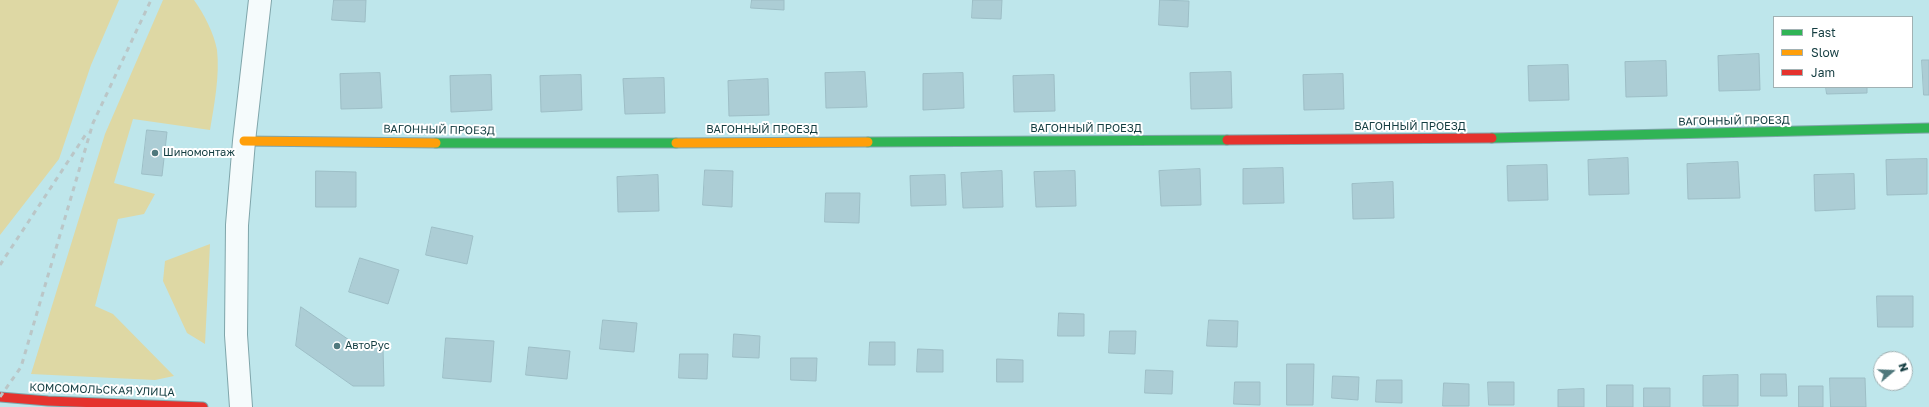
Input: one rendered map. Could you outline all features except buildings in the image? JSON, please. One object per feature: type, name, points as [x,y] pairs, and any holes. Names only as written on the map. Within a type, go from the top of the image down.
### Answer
[{"type":"street","points":[[241,407],[236,334],[237,225],[244,141],[260,0]]},
{"type":"street","name":"ВАГОННЫЙ ПРОЕЗД","points":[[244,141],[561,144],[1497,138],[1929,128]]},
{"type":"street","name":"КОМСОМОЛЬСКАЯ УЛИЦА","points":[[0,397],[47,404],[203,407]]},
{"type":"shaded area","points":[[0,0],[119,0],[91,65],[59,159],[0,235]]},
{"type":"shaded area","points":[[163,0],[194,0],[205,17],[214,37],[217,50],[218,70],[210,130],[133,119],[114,183],[155,194],[144,214],[118,219],[95,306],[113,314],[174,376],[155,380],[31,374],[105,134]]},
{"type":"shaded area","points":[[210,244],[205,344],[187,333],[163,281],[165,261]]},
{"type":"railway","points":[[0,397],[21,367],[93,123],[151,0]]},
{"type":"railway","points":[[0,265],[88,131]]},
{"type":"traffic: fast","points":[[1492,138],[1929,128]]},
{"type":"traffic: fast","points":[[868,142],[1227,140]]},
{"type":"traffic: fast","points":[[436,143],[676,143]]},
{"type":"traffic: slow","points":[[244,141],[436,143]]},
{"type":"traffic: slow","points":[[676,143],[868,142]]},
{"type":"traffic: jam","points":[[1227,140],[1492,138]]},
{"type":"traffic: jam","points":[[0,397],[48,401],[203,407]]},
{"type":"place","name":"Шиномонтаж","points":[[155,153]]},
{"type":"place","name":"АвтоРус","points":[[337,346]]}]
